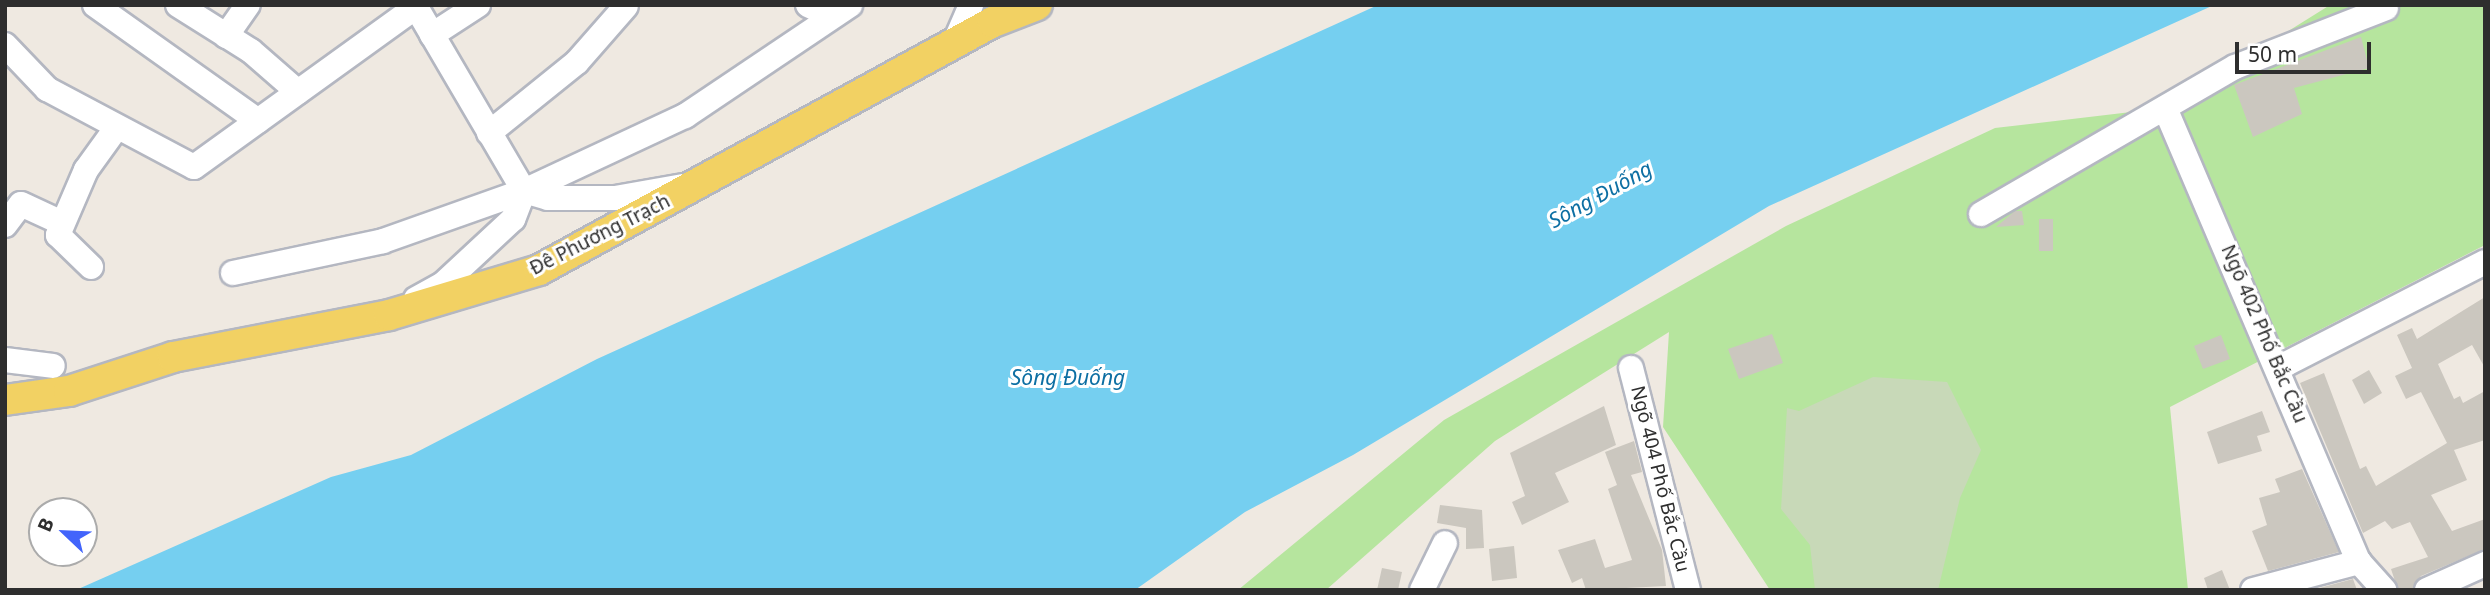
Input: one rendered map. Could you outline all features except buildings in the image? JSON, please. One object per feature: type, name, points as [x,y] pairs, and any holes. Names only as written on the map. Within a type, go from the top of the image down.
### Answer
[{"type":"main road","name":"Đê Phương Trạch","points":[[5,400],[69,391],[173,358],[389,315],[539,270],[954,44],[1037,5]]},
{"type":"street","points":[[96,5],[258,121]]},
{"type":"street","points":[[178,5],[226,36],[298,92]]},
{"type":"street","points":[[226,36],[248,5]]},
{"type":"street","points":[[432,35],[478,5]]},
{"type":"street","points":[[808,5],[841,10]]},
{"type":"street","points":[[954,44],[971,5]]},
{"type":"street","points":[[5,45],[47,89],[194,167],[415,6],[524,191],[548,198],[615,198],[698,183]]},
{"type":"street","points":[[489,133],[577,62],[626,6]]},
{"type":"street","points":[[1981,214],[2235,68],[2386,8]]},
{"type":"street","points":[[233,273],[383,241],[524,191],[685,116],[841,10]]},
{"type":"street","name":"Ngõ 402 Phố Bắc Cầu","points":[[2165,108],[2280,367],[2359,562],[2384,590]]},
{"type":"street","points":[[90,267],[58,236],[86,170],[117,127]]},
{"type":"street","points":[[389,315],[443,284],[474,257],[513,219],[524,191]]},
{"type":"street","points":[[5,225],[21,204],[62,223]]},
{"type":"street","points":[[2280,367],[2485,262]]},
{"type":"street","points":[[5,360],[53,366]]},
{"type":"street","name":"Ngõ 404 Phố Bắc Cầu","points":[[1631,368],[1688,590]]},
{"type":"street","points":[[1422,590],[1445,543]]},
{"type":"street","points":[[2253,590],[2359,562]]},
{"type":"street","points":[[2427,590],[2485,564]]},
{"type":"green space","points":[[2330,5],[2485,5],[2485,245],[2170,407],[2188,590],[1770,590],[1663,427],[1669,332],[1495,441],[1326,590],[1238,590],[1444,420],[1786,226],[1995,128],[2165,108]]},
{"type":"green space","points":[[1873,377],[1947,382],[1981,450],[1960,498],[1938,590],[1815,590],[1810,545],[1781,509],[1787,408],[1799,411]]},
{"type":"water","name":"Sông Đuống","points":[[1378,5],[2214,5],[1769,206],[1353,455],[1245,512],[1135,590],[76,590],[331,477],[411,455],[597,359]]}]
